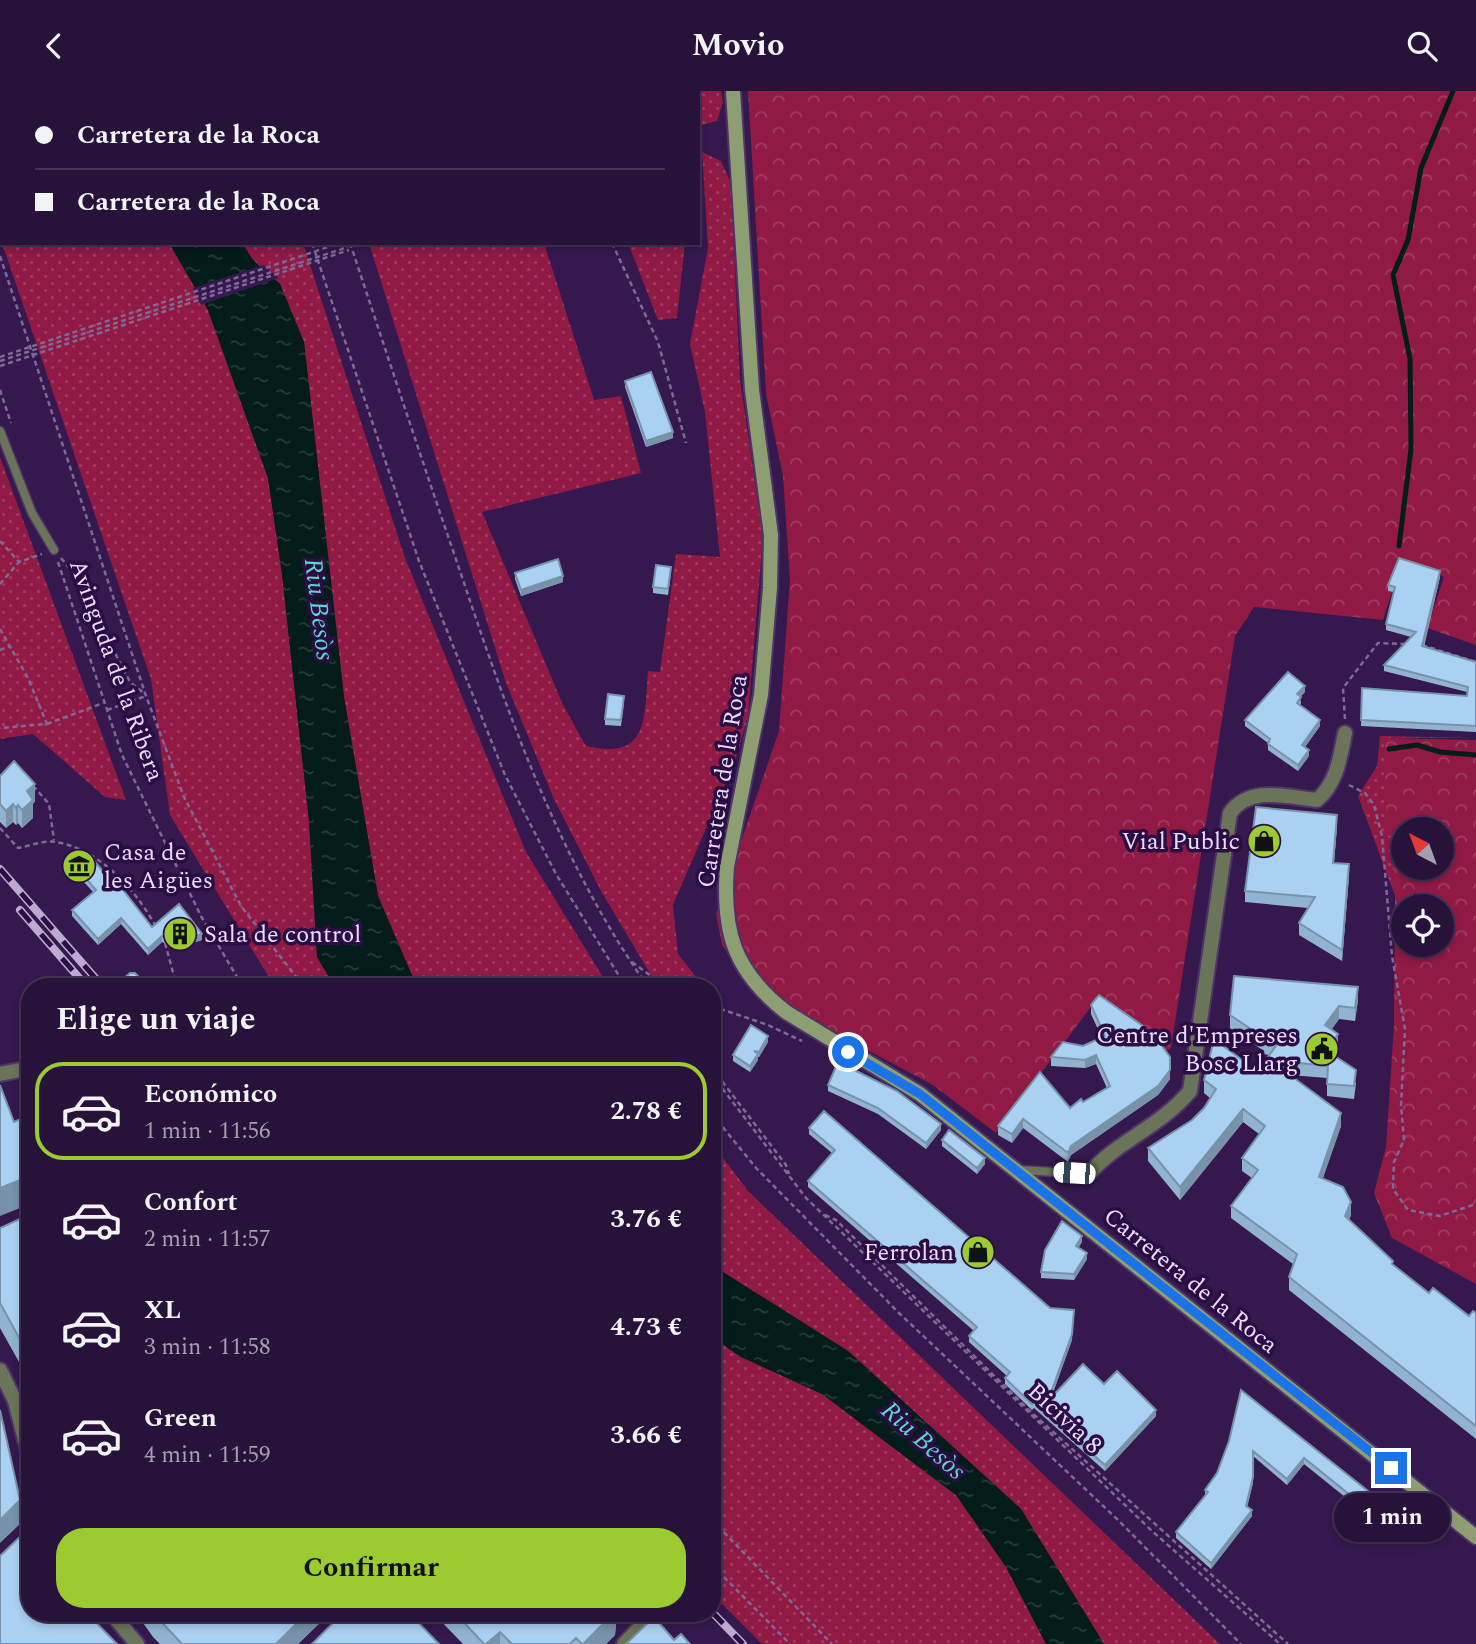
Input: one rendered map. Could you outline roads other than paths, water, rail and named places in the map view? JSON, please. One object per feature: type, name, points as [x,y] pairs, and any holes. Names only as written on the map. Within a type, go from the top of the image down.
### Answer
[{"type":"street","name":"Carretera de la Roca","points":[[733,91],[751,377],[771,535],[770,588],[761,695],[727,867],[727,926],[742,967],[767,997],[824,1038],[920,1094],[1018,1170],[1476,1537]]},
{"type":"street","points":[[1090,1173],[1112,1153],[1174,1110],[1190,1091],[1230,813],[1238,802],[1256,795],[1317,800],[1328,791],[1332,782],[1345,733]]},
{"type":"street","points":[[0,1074],[21,1070]]},
{"type":"street","points":[[0,1370],[15,1401],[21,1424]]},
{"type":"street","points":[[119,1622],[137,1644]]},
{"type":"street","points":[[624,1644],[639,1622]]},
{"type":"lane","name":"Avinguda de la Ribera","points":[[0,431],[32,513],[54,550]]},
{"type":"lane","points":[[1018,1170],[1074,1173]]},
{"type":"water","name":"Riu Besòs","points":[[170,245],[243,245],[253,260],[280,284],[304,342],[344,697],[378,896],[413,978],[330,978],[317,957],[309,821],[282,574],[268,478],[208,310]]},
{"type":"water","name":"Riu Besòs","points":[[721,1271],[848,1351],[1021,1509],[1104,1644],[1046,1644],[1006,1567],[956,1495],[822,1394],[741,1357],[721,1343]]},
{"type":"waterway","points":[[1399,546],[1411,449],[1410,359],[1393,275],[1408,240],[1421,168],[1453,91]]},
{"type":"waterway","points":[[1389,749],[1417,745],[1440,752],[1476,755]]},
{"type":"railway","points":[[0,869],[95,978]]},
{"type":"railway","points":[[20,910],[79,978]]},
{"type":"railway","points":[[721,1621],[743,1644]]},
{"type":"place","name":"Vial Public","points":[[1264,841]]},
{"type":"place","name":"Casa de les Aigües","points":[[79,866]]},
{"type":"place","name":"Sala de control","points":[[180,934]]},
{"type":"place","name":"Centre d'Empreses Bosc Llarg","points":[[1322,1049]]},
{"type":"place","name":"Ferrolan","points":[[978,1252]]}]
